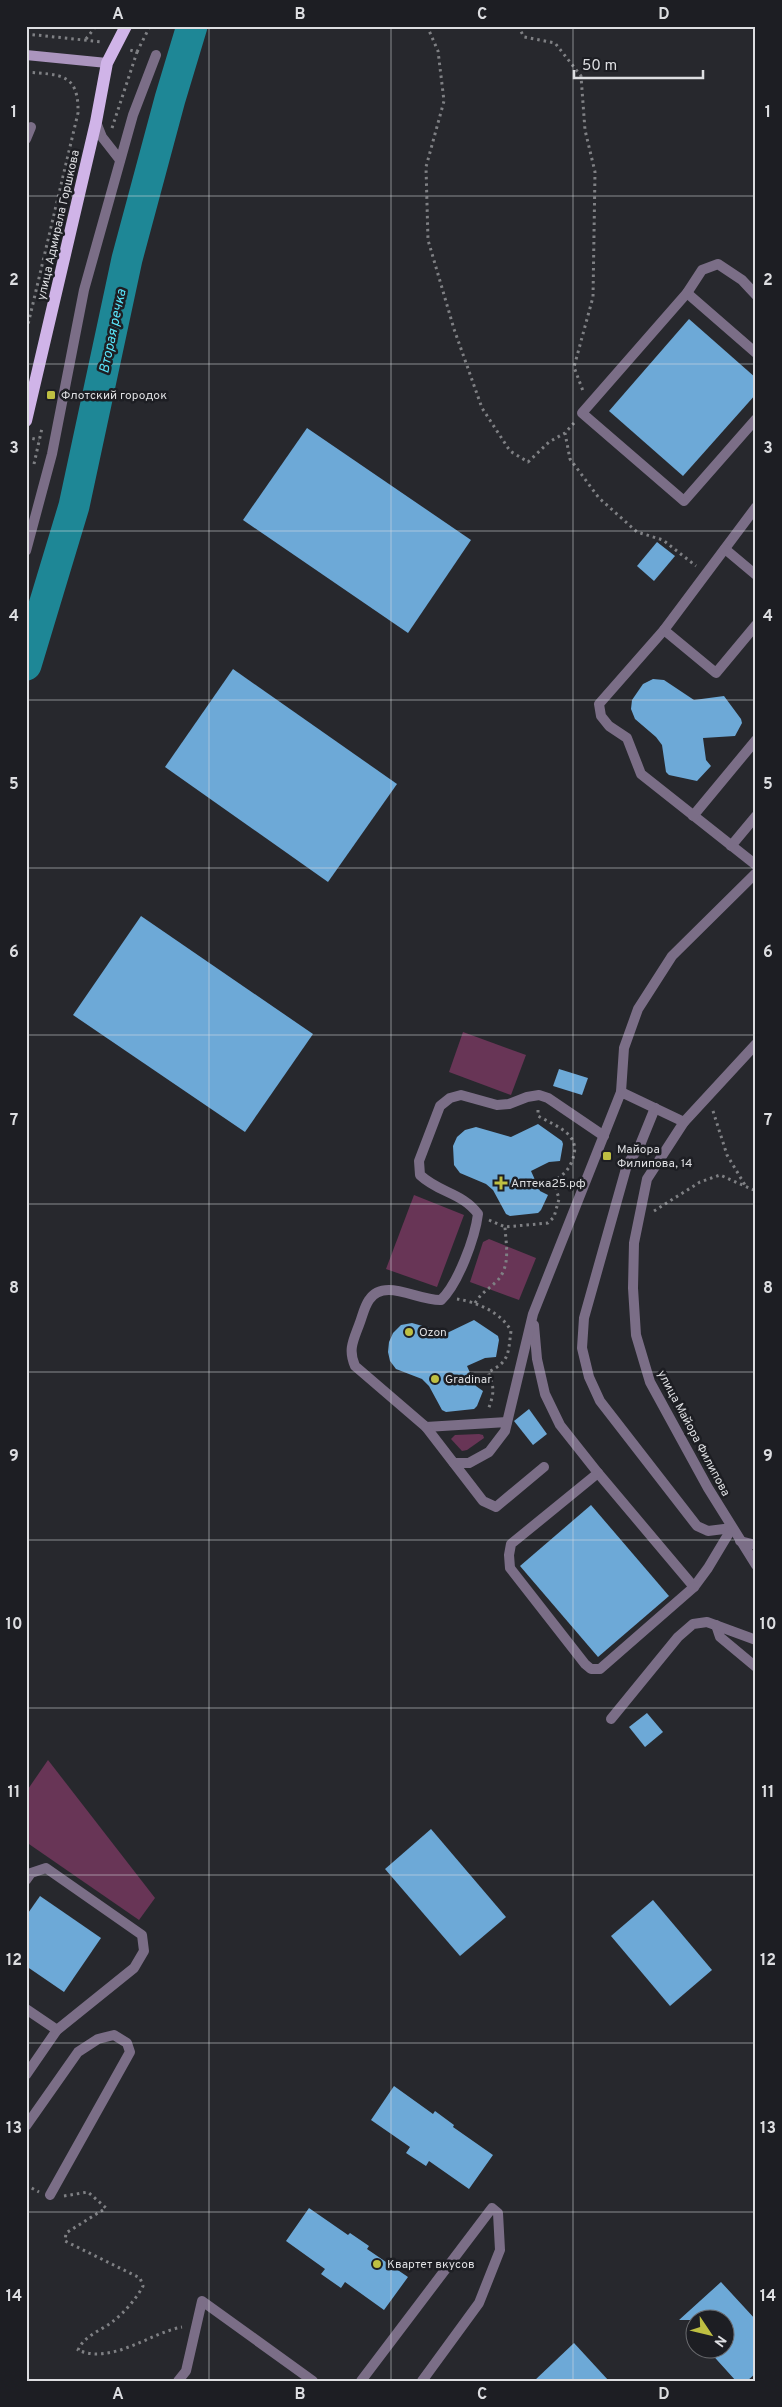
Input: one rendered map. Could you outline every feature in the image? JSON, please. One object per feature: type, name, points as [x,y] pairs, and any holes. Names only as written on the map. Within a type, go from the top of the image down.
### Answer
[{"type":"main road","name":"улица Адмирала Горшкова","points":[[26,421],[96,122],[107,63],[126,26]]},
{"type":"main road","points":[[26,55],[107,63]]},
{"type":"street","points":[[26,552],[52,454],[84,290],[133,115],[156,55]]},
{"type":"street","points":[[96,122],[102,137],[120,160]]},
{"type":"street","points":[[26,139],[31,127]]},
{"type":"street","points":[[756,295],[742,280],[718,264],[702,270],[686,293],[582,412],[684,501],[756,418]]},
{"type":"street","points":[[686,293],[756,353]]},
{"type":"street","points":[[756,507],[664,630],[599,704],[601,716],[609,726],[627,738],[641,774],[756,865]]},
{"type":"street","points":[[725,549],[756,575]]},
{"type":"street","points":[[664,630],[716,673],[756,625]]},
{"type":"street","points":[[693,816],[756,740]]},
{"type":"street","points":[[731,846],[756,816]]},
{"type":"street","points":[[454,1463],[469,1463],[489,1452],[505,1431],[533,1314],[621,1092],[624,1048],[638,1009],[672,956],[756,873]]},
{"type":"street","name":"улица Майора Филипова","points":[[756,1044],[684,1122],[647,1180],[634,1243],[636,1335],[650,1382],[732,1528],[756,1566]]},
{"type":"street","points":[[621,1092],[684,1122]]},
{"type":"street","points":[[544,1467],[496,1507],[483,1501],[426,1427],[355,1366],[351,1357],[350,1347],[369,1300],[378,1291],[390,1288],[428,1300],[441,1300],[450,1291],[476,1227],[478,1214],[470,1203],[430,1184],[420,1175],[419,1160],[440,1106],[450,1098],[461,1095],[497,1105],[539,1096],[555,1103],[604,1136]]},
{"type":"street","points":[[654,1108],[640,1145],[627,1166],[611,1216],[584,1318],[582,1348],[589,1377],[600,1401],[697,1526],[708,1531],[732,1528]]},
{"type":"street","points":[[533,1314],[537,1359],[545,1394],[560,1425],[694,1587]]},
{"type":"street","points":[[426,1427],[507,1422]]},
{"type":"street","points":[[598,1473],[511,1544],[508,1555],[510,1568],[585,1664],[591,1669],[600,1669],[694,1587],[732,1528]]},
{"type":"street","points":[[740,1541],[756,1545]]},
{"type":"street","points":[[611,1719],[678,1637],[693,1624],[707,1622],[756,1640]]},
{"type":"street","points":[[716,1625],[720,1637],[756,1667]]},
{"type":"street","points":[[26,1880],[31,1873],[46,1868],[142,1935],[144,1951],[134,1968],[57,2030],[26,2075]]},
{"type":"street","points":[[26,2009],[57,2030]]},
{"type":"street","points":[[26,2126],[78,2052],[98,2039],[114,2035],[127,2043],[130,2052],[50,2195]]},
{"type":"street","points":[[361,2381],[492,2208],[498,2213],[500,2250],[478,2303],[422,2381]]},
{"type":"street","points":[[178,2381],[186,2370],[202,2300],[313,2381]]},
{"type":"path","points":[[86,39],[96,26]]},
{"type":"path","points":[[137,52],[150,26]]},
{"type":"path","points":[[427,26],[438,52],[444,101],[426,167],[428,240],[454,330],[482,408],[510,451],[528,462],[549,442],[565,433],[582,412]]},
{"type":"path","points":[[518,26],[524,37],[555,43],[581,76],[585,130],[595,172],[593,297],[574,367],[589,403]]},
{"type":"path","points":[[26,72],[67,78],[76,90],[78,113],[26,333]]},
{"type":"path","points":[[565,433],[570,459],[599,498],[637,532],[662,540],[706,574]]},
{"type":"path","points":[[26,437],[39,440]]},
{"type":"path","points":[[708,1096],[727,1155],[745,1186]]},
{"type":"path","points":[[478,1214],[505,1227],[548,1223],[554,1217],[559,1199],[554,1181],[568,1170],[576,1150],[574,1141],[561,1129],[538,1116],[537,1109],[543,1102],[555,1103]]},
{"type":"path","points":[[639,1220],[700,1182],[720,1175],[756,1191]]},
{"type":"path","points":[[475,1303],[480,1295],[505,1272],[507,1262],[505,1227]]},
{"type":"path","points":[[441,1300],[458,1299],[475,1303],[499,1317],[511,1331],[506,1359],[500,1367],[488,1372],[494,1386],[494,1394],[486,1416],[478,1424]]},
{"type":"path","points":[[50,2195],[72,2196],[88,2192],[106,2208],[66,2233],[65,2241],[140,2278],[143,2286],[140,2293],[114,2320],[82,2342],[78,2350],[89,2355],[117,2351],[171,2329],[197,2325]]},
{"type":"shaded area","points":[[463,1032],[526,1055],[511,1095],[449,1072]]},
{"type":"shaded area","points":[[414,1195],[464,1215],[437,1287],[386,1269]]},
{"type":"shaded area","points":[[489,1239],[536,1258],[519,1300],[470,1282],[483,1242]]},
{"type":"shaded area","points":[[455,1435],[483,1435],[484,1438],[467,1450],[462,1451],[451,1439]]},
{"type":"shaded area","points":[[48,1760],[155,1898],[139,1920],[26,1842],[26,1792]]},
{"type":"building","points":[[689,319],[756,378],[756,394],[683,476],[609,411]]},
{"type":"building","points":[[307,428],[471,540],[408,633],[243,520]]},
{"type":"building","points":[[657,542],[675,556],[654,581],[637,566]]},
{"type":"building","points":[[233,669],[397,784],[328,882],[165,767]]},
{"type":"building","points":[[653,679],[664,680],[694,700],[724,696],[741,719],[742,723],[735,736],[703,738],[706,760],[711,766],[697,781],[669,775],[666,772],[662,745],[656,737],[635,719],[631,709],[632,700],[643,684]]},
{"type":"building","points":[[141,916],[313,1034],[245,1132],[73,1015]]},
{"type":"building","points":[[559,1069],[588,1078],[582,1095],[553,1086]]},
{"type":"building","points":[[538,1124],[562,1141],[560,1161],[549,1162],[531,1171],[540,1191],[548,1195],[541,1210],[538,1213],[510,1216],[506,1214],[493,1190],[486,1184],[460,1173],[454,1165],[453,1146],[457,1137],[465,1130],[476,1127],[511,1137]]},
{"type":"building","points":[[474,1320],[498,1336],[496,1357],[485,1358],[467,1366],[476,1386],[483,1391],[477,1406],[474,1409],[446,1412],[442,1410],[429,1386],[422,1379],[396,1369],[390,1361],[388,1352],[389,1342],[393,1333],[401,1325],[412,1323],[447,1333]]},
{"type":"building","points":[[529,1409],[547,1434],[533,1445],[514,1421]]},
{"type":"building","points":[[591,1505],[669,1596],[598,1657],[520,1566]]},
{"type":"building","points":[[647,1713],[663,1732],[645,1747],[629,1727]]},
{"type":"building","points":[[431,1829],[506,1917],[460,1956],[385,1869]]},
{"type":"building","points":[[40,1896],[101,1938],[64,1992],[26,1966],[26,1916]]},
{"type":"building","points":[[653,1900],[712,1970],[670,2006],[611,1936]]},
{"type":"building","points":[[394,2086],[433,2114],[435,2111],[454,2125],[453,2127],[493,2155],[469,2189],[429,2161],[426,2166],[406,2153],[410,2147],[371,2120]]},
{"type":"building","points":[[309,2208],[348,2235],[350,2233],[369,2246],[367,2249],[408,2277],[384,2310],[345,2282],[341,2288],[321,2274],[325,2269],[286,2241]]},
{"type":"building","points":[[721,2282],[756,2320],[756,2373],[747,2381],[736,2381],[717,2360],[734,2360],[734,2310],[690,2310]]},
{"type":"building","points":[[574,2343],[609,2381],[534,2381]]},
{"type":"waterway","name":"Вторая речка","points":[[26,665],[74,506],[127,259],[170,99],[192,26]]},
{"type":"place","name":"Флотский городок","points":[[51,395]]},
{"type":"place","name":"Майора Филипова, 14","points":[[607,1156]]},
{"type":"place","name":"Аптека25.рф","points":[[501,1183]]},
{"type":"place","name":"Ozon","points":[[409,1332]]},
{"type":"place","name":"Gradinar","points":[[435,1379]]},
{"type":"place","name":"Квартет вкусов","points":[[377,2264]]}]
